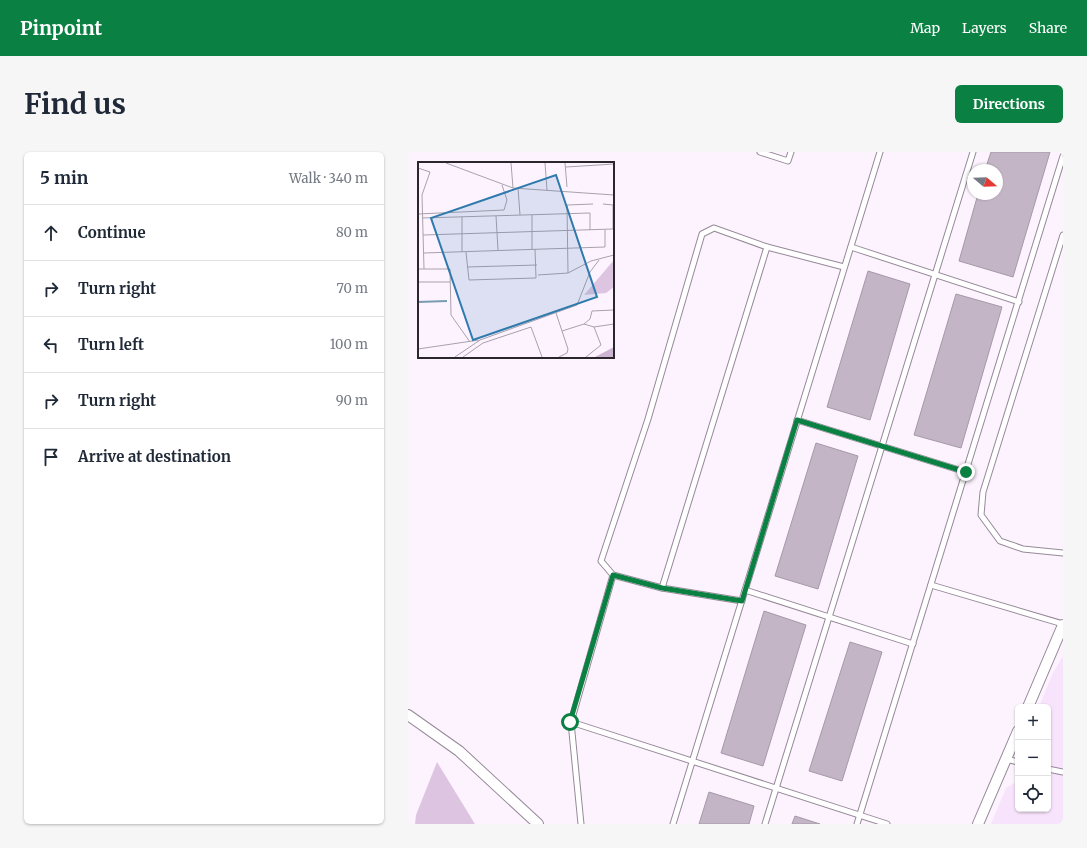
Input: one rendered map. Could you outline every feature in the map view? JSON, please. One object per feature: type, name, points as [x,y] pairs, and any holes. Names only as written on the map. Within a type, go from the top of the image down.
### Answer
[{"type":"street","points":[[1029,704],[1063,625]]},
{"type":"street","points":[[408,715],[459,751],[538,824]]},
{"type":"street","points":[[978,824],[1015,738]]},
{"type":"lane","points":[[760,152],[788,161],[791,152]]},
{"type":"lane","points":[[673,824],[880,152]]},
{"type":"lane","points":[[765,824],[973,152]]},
{"type":"lane","points":[[857,824],[1063,156]]},
{"type":"lane","points":[[742,601],[662,588],[613,575],[601,561],[648,419],[702,234],[714,228],[767,247],[844,267]]},
{"type":"lane","points":[[1063,235],[983,492],[981,515],[1000,542],[1024,550],[1063,553]]},
{"type":"lane","points":[[662,588],[767,247]]},
{"type":"lane","points":[[850,247],[1019,302]]},
{"type":"lane","points":[[797,420],[966,472]]},
{"type":"lane","points":[[581,824],[570,722],[613,575]]},
{"type":"lane","points":[[931,585],[1063,625]]},
{"type":"lane","points":[[745,590],[913,644]]},
{"type":"lane","points":[[570,722],[887,824]]},
{"type":"lane","points":[[1006,759],[1015,761]]},
{"type":"lane","points":[[1051,770],[1063,772]]},
{"type":"shaded area","points":[[1063,656],[1063,824],[991,824],[1006,788],[1015,783],[1015,812],[1051,812],[1051,704],[1040,704],[1052,675]]},
{"type":"shaded area","points":[[437,762],[475,824],[415,824],[416,815]]},
{"type":"building","points":[[991,152],[1050,152],[1013,277],[959,261],[976,200],[1003,200],[1003,164],[987,164]]},
{"type":"building","points":[[868,271],[910,284],[870,420],[827,407]]},
{"type":"building","points":[[956,294],[1002,307],[961,448],[914,435]]},
{"type":"building","points":[[816,443],[858,456],[818,589],[775,576]]},
{"type":"building","points":[[764,611],[806,625],[763,766],[721,753]]},
{"type":"building","points":[[850,642],[882,652],[842,781],[809,771]]},
{"type":"building","points":[[709,792],[754,806],[749,824],[699,824]]},
{"type":"building","points":[[795,816],[820,824],[792,824]]},
{"type":"route","points":[[570,722],[613,575],[662,588],[742,601],[797,420],[966,472]]}]
